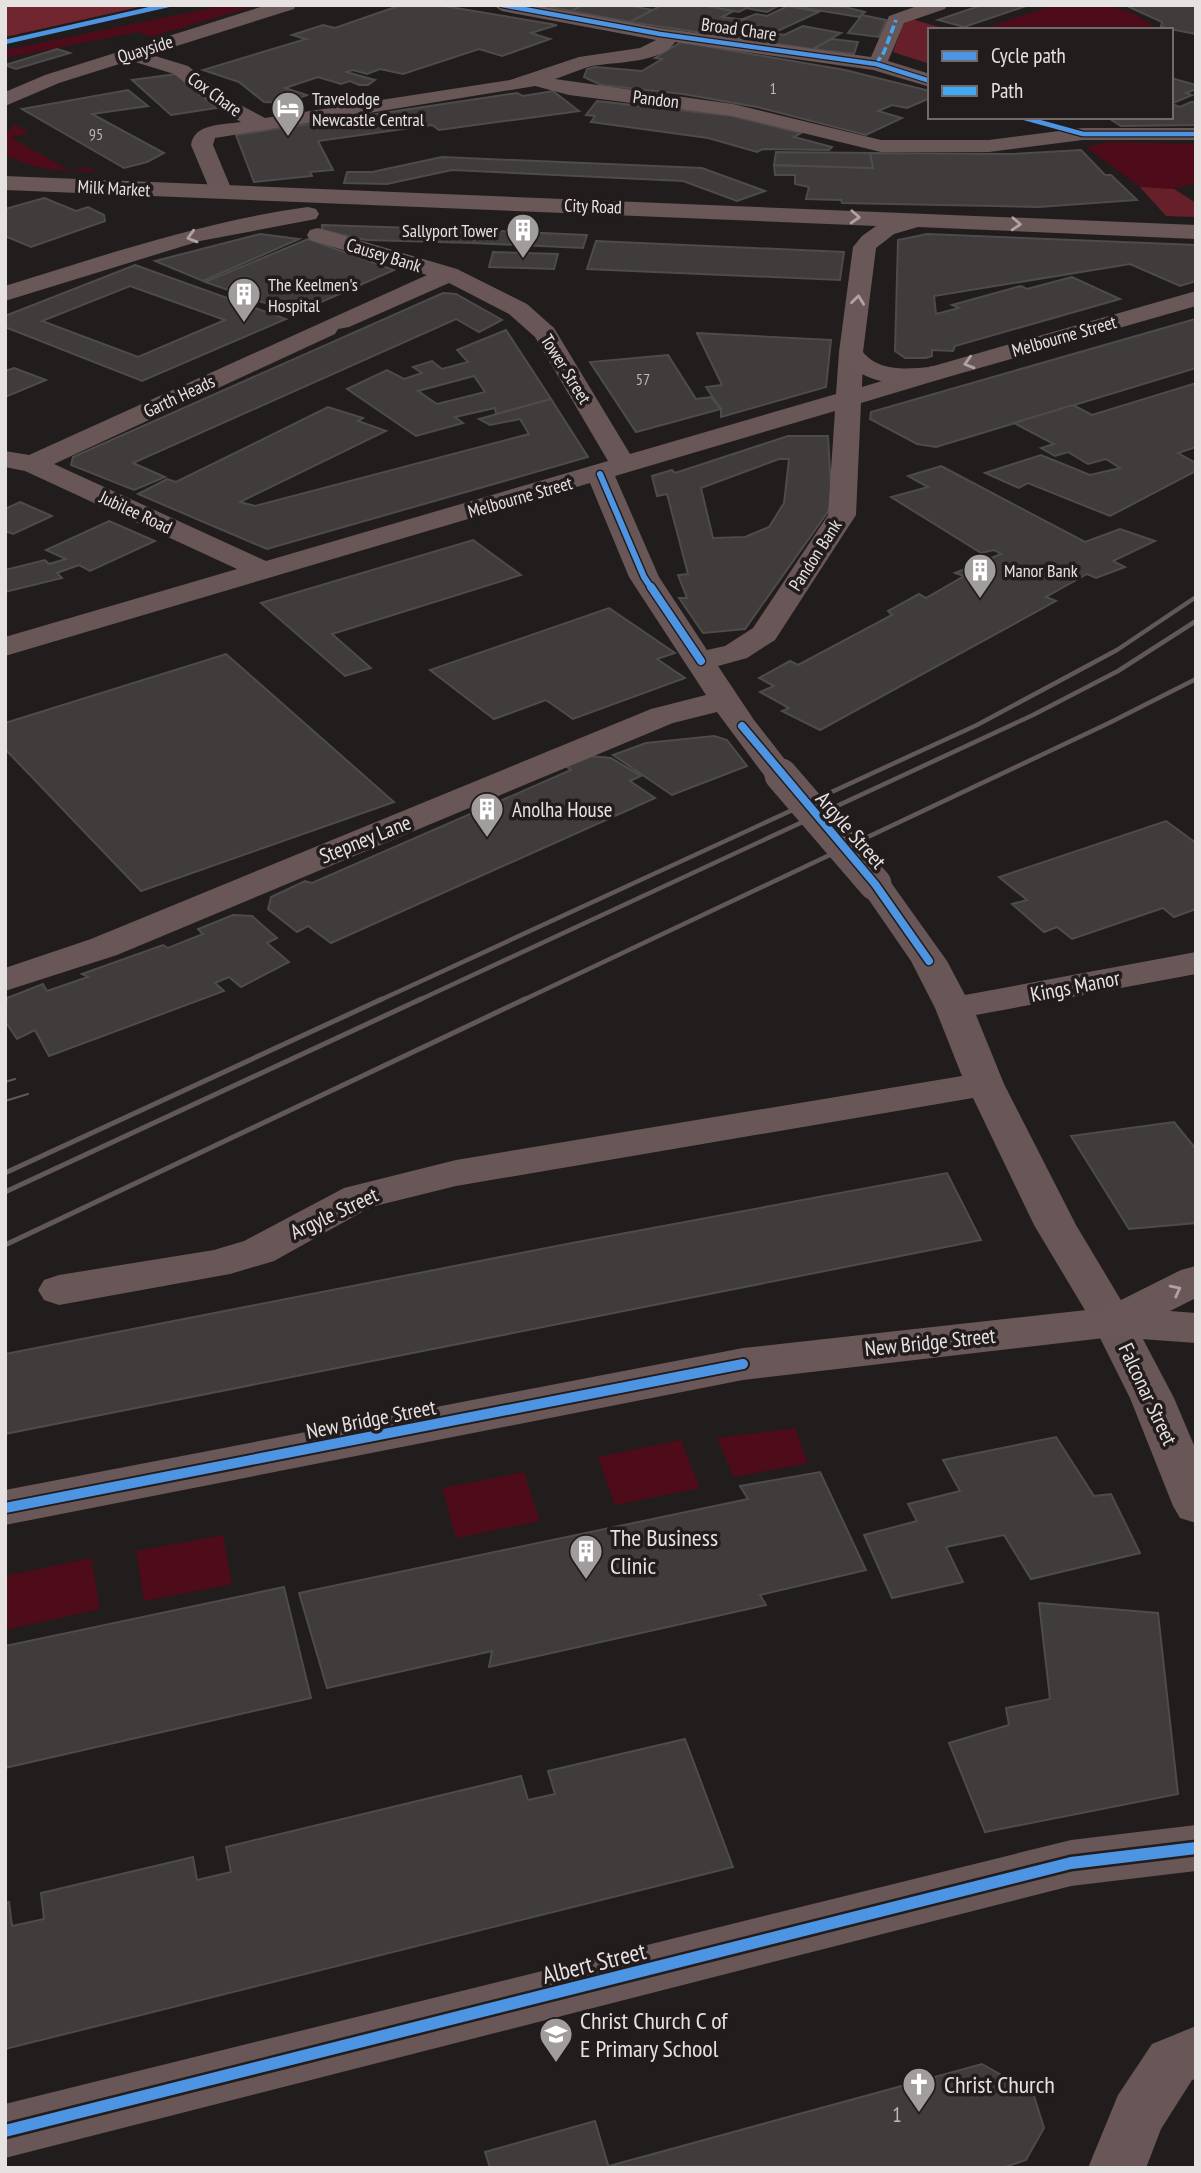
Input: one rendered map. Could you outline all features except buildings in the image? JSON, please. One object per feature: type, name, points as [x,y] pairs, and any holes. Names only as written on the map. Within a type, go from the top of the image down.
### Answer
[{"type":"main road","name":"Quayside","points":[[5,100],[52,79],[287,5]]},
{"type":"main road","points":[[5,171],[28,180],[54,185]]},
{"type":"main road","name":"Milk Market","points":[[5,183],[222,193]]},
{"type":"main road","points":[[105,187],[137,197],[150,212]]},
{"type":"main road","name":"City Road","points":[[183,210],[222,193],[1196,232]]},
{"type":"main road","points":[[762,213],[839,234],[865,247]]},
{"type":"main road","name":"City Road","points":[[5,294],[207,233],[275,218],[313,214],[657,224],[839,234]]},
{"type":"main road","points":[[932,220],[890,227],[873,235],[865,247],[851,352],[859,364],[872,370],[910,376],[932,374]]},
{"type":"main road","points":[[5,275],[121,233]]},
{"type":"main road","name":"Melbourne Street","points":[[932,374],[1189,302]]},
{"type":"main road","points":[[1113,1322],[1196,1280]]},
{"type":"main road","name":"New Bridge Street","points":[[5,1508],[743,1364],[1113,1322],[1196,1328]]},
{"type":"street","name":"Broad Chare","points":[[502,5],[660,34],[876,64],[928,80]]},
{"type":"street","points":[[876,64],[884,52],[896,20],[938,5]]},
{"type":"street","points":[[536,80],[586,61],[654,50],[665,43],[666,37],[660,34]]},
{"type":"street","name":"Cox Chare","points":[[129,54],[181,70],[224,104],[259,123]]},
{"type":"street","name":"Pandon","points":[[222,193],[202,145],[203,137],[216,131],[536,80],[569,89],[733,110],[881,146],[989,146],[1083,134]]},
{"type":"street","points":[[1026,119],[1053,137]]},
{"type":"street","points":[[1026,119],[1083,134],[1196,134]]},
{"type":"street","name":"Causey Bank","points":[[318,235],[449,274]]},
{"type":"street","name":"Garth Heads","points":[[19,461],[449,274]]},
{"type":"street","name":"Tower Street","points":[[449,274],[518,309],[545,333],[612,470]]},
{"type":"street","name":"Pandon Bank","points":[[701,661],[736,652],[764,634],[842,515],[851,352]]},
{"type":"street","name":"Melbourne Street","points":[[5,647],[932,374]]},
{"type":"street","name":"Jubilee Road","points":[[19,461],[264,571]]},
{"type":"street","name":"Argyle Street","points":[[612,470],[644,577],[734,713],[781,775],[875,884],[929,961],[954,1008],[985,1084],[1062,1238],[1113,1322]]},
{"type":"street","name":"Stepney Lane","points":[[5,980],[104,947],[662,716],[734,713]]},
{"type":"street","name":"Kings Manor","points":[[954,1008],[1196,963]]},
{"type":"street","name":"Argyle Street","points":[[59,1290],[215,1264],[259,1251],[358,1197],[398,1185],[985,1084]]},
{"type":"street","name":"Falconar Street","points":[[1113,1322],[1152,1398],[1196,1506]]},
{"type":"street","name":"Albert Street","points":[[5,2132],[1071,1863],[1196,1848]]},
{"type":"street","points":[[1118,2168],[1138,2114],[1172,2062],[1196,2052]]},
{"type":"shaded area","points":[[5,5],[148,5],[5,37]]},
{"type":"shaded area","points":[[226,5],[258,5],[151,37],[138,32],[5,58],[5,50]]},
{"type":"shaded area","points":[[1054,5],[1096,5],[1121,9],[1154,28],[985,28]]},
{"type":"shaded area","points":[[908,18],[942,28],[928,28],[928,63],[893,52]]},
{"type":"shaded area","points":[[15,124],[29,133],[11,138],[71,171],[38,167],[5,154],[5,135]]},
{"type":"shaded area","points":[[1109,142],[1196,144],[1196,183],[1174,189],[1140,187],[1086,147]]},
{"type":"shaded area","points":[[88,167],[97,172],[72,171]]},
{"type":"shaded area","points":[[1140,187],[1174,189],[1196,203],[1196,217],[1166,216]]},
{"type":"shaded area","points":[[795,1428],[808,1463],[734,1477],[717,1438]]},
{"type":"shaded area","points":[[681,1440],[700,1488],[615,1505],[598,1457]]},
{"type":"shaded area","points":[[524,1472],[540,1521],[456,1538],[442,1488]]},
{"type":"shaded area","points":[[223,1535],[232,1584],[144,1601],[136,1551]]},
{"type":"shaded area","points":[[91,1558],[100,1609],[5,1630],[5,1576]]},
{"type":"tram line","points":[[5,1082],[15,1079]]},
{"type":"tram line","points":[[5,1101],[28,1094]]},
{"type":"railway","points":[[378,1001],[977,725],[1117,650],[1196,597]]},
{"type":"railway","points":[[417,1001],[1033,715],[1118,671],[1196,621]]},
{"type":"railway","points":[[521,1001],[1109,723],[1196,679]]},
{"type":"railway","points":[[5,1173],[382,999]]},
{"type":"railway","points":[[5,1192],[421,999]]},
{"type":"railway","points":[[5,1245],[525,999]]},
{"type":"marked path","points":[[876,64],[884,52],[896,20]]},
{"type":"cycle path","points":[[5,42],[168,5]]},
{"type":"cycle path","points":[[502,5],[660,34],[876,64],[928,80]]},
{"type":"cycle path","points":[[1028,119],[1083,134],[1196,134]]},
{"type":"cycle path","points":[[600,474],[644,577],[701,661]]},
{"type":"cycle path","points":[[742,726],[875,884],[929,961]]},
{"type":"cycle path","points":[[5,1508],[743,1364]]},
{"type":"cycle path","points":[[5,2131],[1071,1863],[1196,1848]]},
{"type":"place","name":"Travelodge Newcastle Central","points":[[288,138]]},
{"type":"place","name":"Sallyport Tower","points":[[523,260]]},
{"type":"place","name":"The Keelmen's Hospital","points":[[244,324]]},
{"type":"place","name":"Manor Bank","points":[[980,600]]},
{"type":"place","name":"Anolha House","points":[[487,839]]},
{"type":"place","name":"The Business Clinic","points":[[586,1581]]},
{"type":"place","name":"Christ Church C of E Primary School","points":[[556,2064]]},
{"type":"place","name":"Christ Church","points":[[919,2114]]}]
